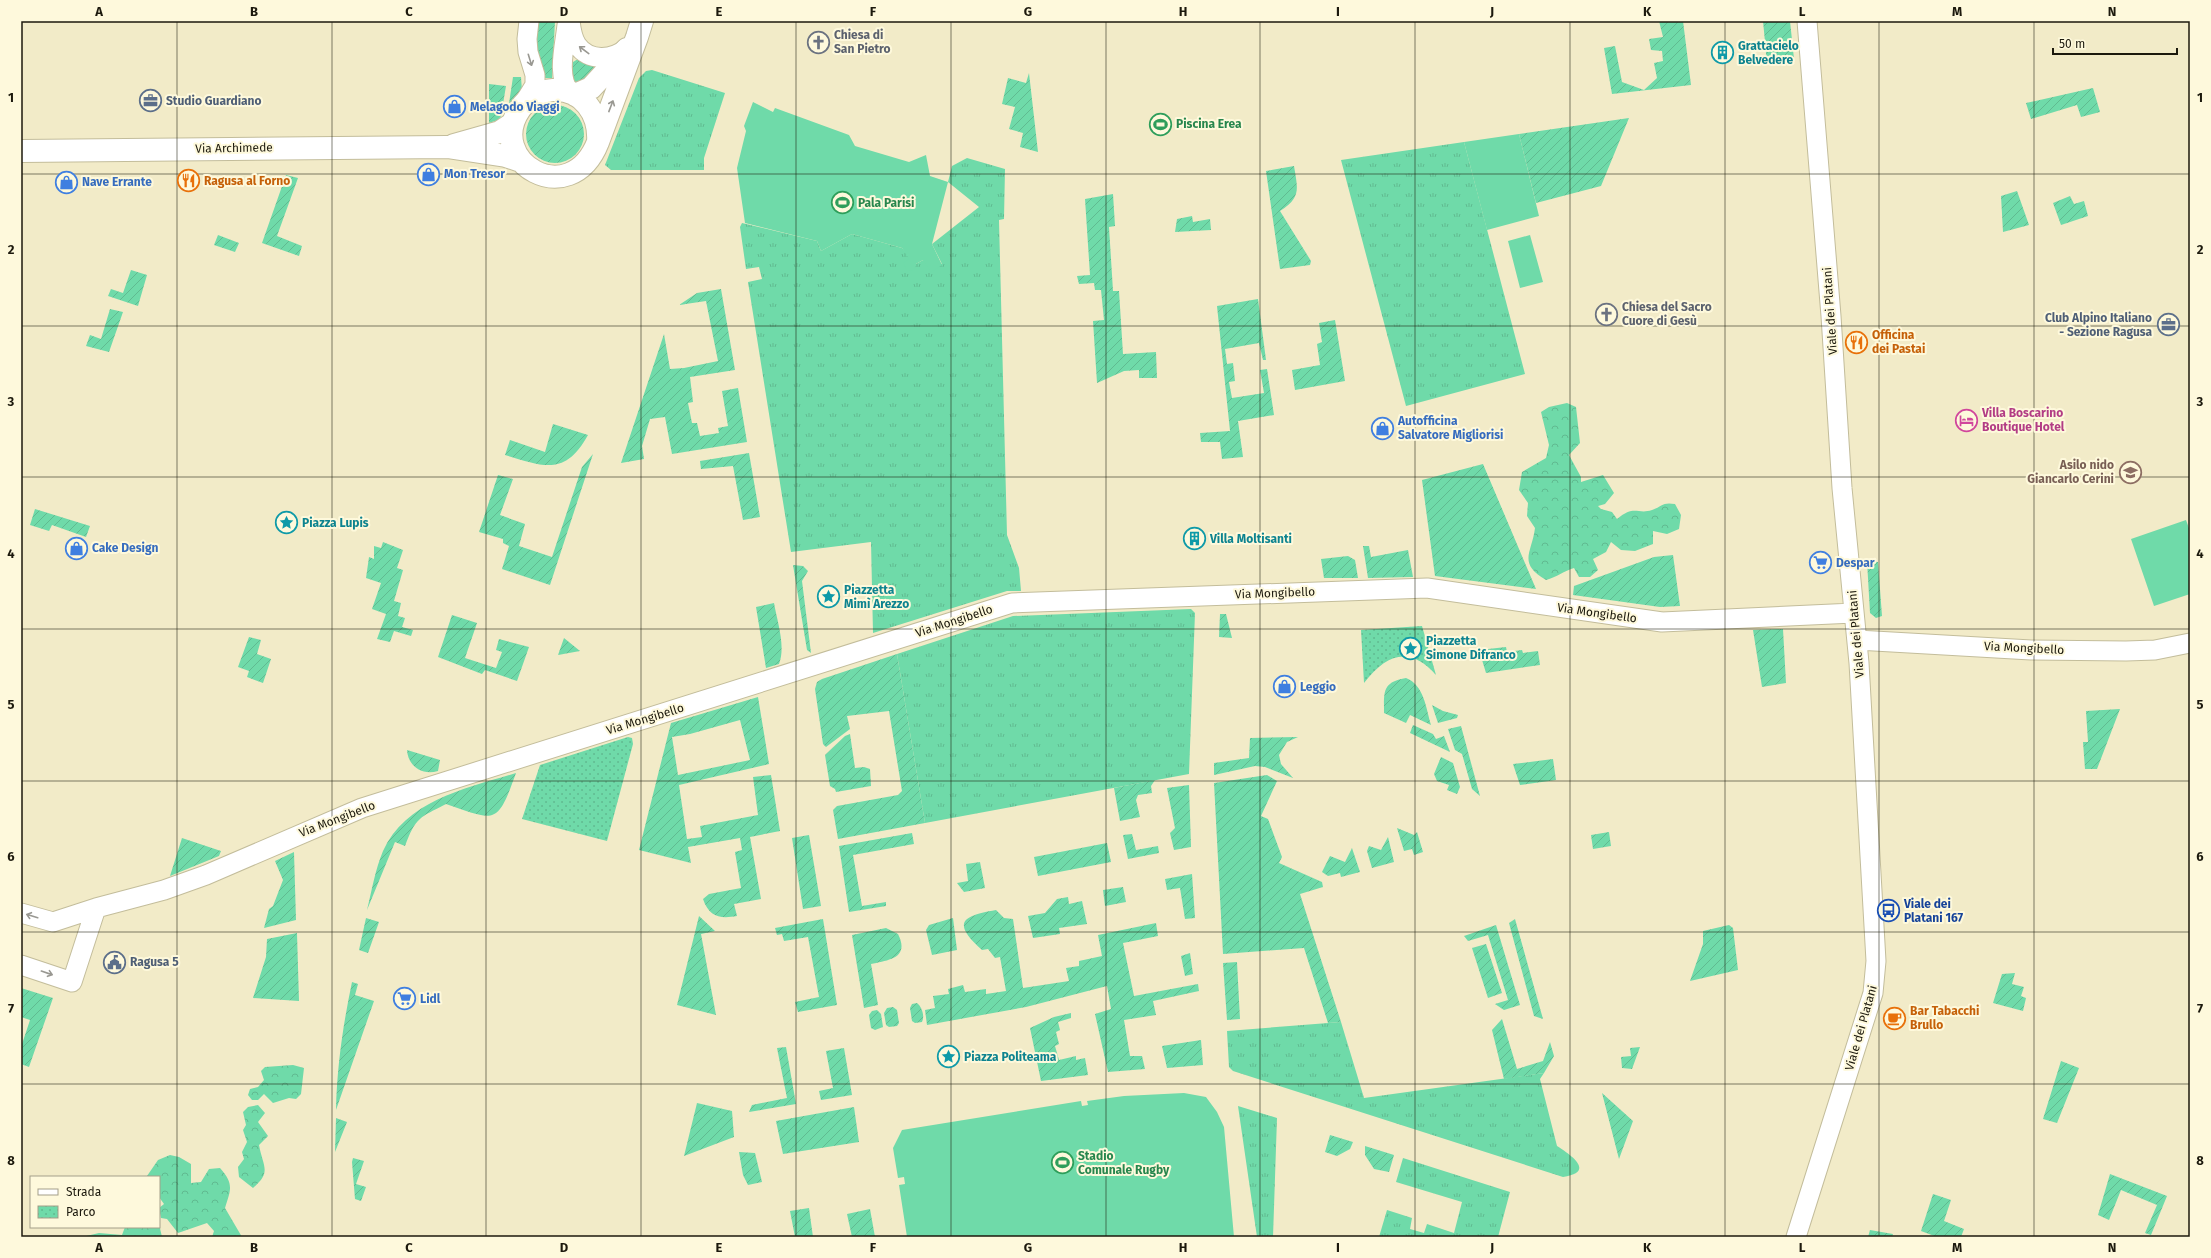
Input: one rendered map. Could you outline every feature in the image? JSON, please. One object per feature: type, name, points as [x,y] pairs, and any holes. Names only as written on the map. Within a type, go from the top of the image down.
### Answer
[{"type":"main road","points":[[573,94],[591,88],[619,60],[637,34]]},
{"type":"main road","points":[[447,147],[506,156],[521,161],[538,174],[550,177],[563,176],[575,172],[585,165],[593,155],[637,34]]},
{"type":"main road","points":[[521,161],[511,139],[512,124],[524,103],[545,91],[558,90],[573,94],[592,110],[599,131],[598,142]]},
{"type":"main road","points":[[447,147],[500,132],[512,124]]},
{"type":"main road","name":"Via Archimede","points":[[21,151],[447,147]]},
{"type":"street","points":[[524,103],[535,85],[535,75],[528,52],[527,39],[529,21]]},
{"type":"street","points":[[568,21],[573,37],[578,45],[592,56],[603,58],[613,56],[637,34]]},
{"type":"street","points":[[568,21],[562,78],[566,88],[573,94]]},
{"type":"street","name":"Viale dei Platani","points":[[1796,1237],[1873,994],[1876,961],[1857,640],[1842,488],[1831,316],[1807,21]]},
{"type":"street","name":"Via Mongibello","points":[[53,922],[96,908],[164,890],[206,875],[362,808],[1012,603],[1427,588],[1662,622],[1854,613]]},
{"type":"street","name":"Via Mongibello","points":[[1857,640],[2031,650],[2126,651],[2155,650],[2190,643]]},
{"type":"street","points":[[21,965],[72,982],[96,908]]},
{"type":"street","points":[[21,913],[87,934]]},
{"type":"green space","points":[[538,21],[555,21],[552,78],[543,78],[534,46]]},
{"type":"green space","points":[[1659,21],[1683,21],[1691,85],[1612,94],[1604,48],[1615,46],[1622,82],[1644,90],[1657,78],[1654,63],[1663,61],[1662,51],[1651,50],[1649,39],[1663,37]]},
{"type":"green space","points":[[1763,21],[1790,21],[1794,59],[1767,63]]},
{"type":"green space","points":[[578,59],[599,65],[580,84],[571,82],[573,62]]},
{"type":"green space","points":[[652,70],[725,93],[704,158],[704,170],[611,170],[605,165],[639,78],[646,71]]},
{"type":"green space","points":[[1029,73],[1038,152],[1020,147],[1023,133],[1009,129],[1015,107],[1002,104],[1008,78],[1026,83]]},
{"type":"green space","points":[[513,77],[521,77],[522,91],[508,110]]},
{"type":"green space","points":[[489,84],[506,86],[501,116],[498,120],[489,123]]},
{"type":"green space","points":[[2093,88],[2100,112],[2081,117],[2077,105],[2031,119],[2026,103]]},
{"type":"green space","name":"Pala Parisi","points":[[753,102],[773,112],[775,108],[849,135],[855,146],[909,162],[926,155],[930,176],[948,182],[932,244],[942,265],[931,272],[923,260],[916,264],[914,271],[907,270],[903,263],[909,259],[902,248],[852,234],[821,251],[817,241],[745,223],[737,168],[746,131],[744,126]]},
{"type":"green space","points":[[555,105],[571,110],[579,118],[584,134],[579,150],[571,158],[555,163],[539,158],[531,150],[526,134],[531,118],[539,110]]},
{"type":"green space","points":[[1629,118],[1601,186],[1536,203],[1519,134]]},
{"type":"green space","points":[[1519,134],[1539,216],[1487,230],[1464,142]]},
{"type":"green space","points":[[1464,142],[1525,374],[1406,406],[1341,160]]},
{"type":"green space","points":[[967,158],[1005,169],[1004,219],[999,220],[1007,535],[1019,568],[1021,591],[1007,591],[873,633],[871,542],[791,552],[748,282],[762,279],[759,267],[746,269],[740,227],[742,223],[817,241],[821,251],[852,234],[902,248],[916,264],[923,260],[942,264],[932,244],[979,207],[948,182],[952,166]]},
{"type":"green space","points":[[1294,166],[1297,187],[1295,197],[1280,211],[1311,261],[1310,265],[1280,269],[1266,171]]},
{"type":"green space","points":[[286,175],[298,178],[277,236],[302,246],[299,256],[262,243]]},
{"type":"green space","points":[[2017,191],[2029,225],[2003,232],[2001,196]]},
{"type":"green space","points":[[1113,194],[1115,226],[1109,227],[1113,291],[1119,291],[1123,354],[1156,352],[1157,378],[1139,378],[1139,370],[1124,371],[1097,383],[1093,321],[1104,320],[1101,290],[1095,290],[1094,283],[1079,284],[1077,276],[1090,275],[1085,199]]},
{"type":"green space","points":[[2070,196],[2074,204],[2084,201],[2088,216],[2061,225],[2053,203]]},
{"type":"green space","points":[[1192,216],[1193,222],[1210,219],[1211,230],[1175,232],[1177,219]]},
{"type":"green space","points":[[218,235],[239,243],[235,252],[214,245]]},
{"type":"green space","points":[[1530,235],[1543,282],[1520,288],[1508,241]]},
{"type":"green space","points":[[131,270],[147,275],[138,306],[108,296],[111,289],[123,293]]},
{"type":"green space","points":[[721,289],[735,370],[690,377],[693,402],[688,403],[692,423],[697,423],[700,436],[719,433],[718,428],[728,426],[722,391],[738,388],[747,442],[672,454],[665,417],[650,419],[642,446],[644,459],[621,463],[664,334],[670,369],[684,368],[718,361],[706,301],[679,305],[697,293]]},
{"type":"green space","points":[[1258,299],[1266,360],[1263,360],[1259,343],[1225,349],[1227,364],[1233,363],[1235,381],[1229,382],[1232,398],[1264,393],[1260,370],[1267,369],[1274,415],[1238,421],[1243,457],[1222,459],[1220,442],[1201,442],[1200,433],[1230,431],[1217,306]]},
{"type":"green space","points":[[110,309],[123,312],[109,352],[86,346],[90,335],[101,339]]},
{"type":"green space","points":[[1335,320],[1345,381],[1295,390],[1292,370],[1320,365],[1317,344],[1322,342],[1319,323]]},
{"type":"green space","points":[[1567,403],[1576,407],[1580,443],[1569,455],[1581,477],[1581,482],[1603,475],[1614,493],[1605,504],[1598,506],[1601,509],[1612,512],[1617,519],[1628,512],[1647,511],[1665,504],[1675,504],[1681,515],[1679,529],[1667,534],[1653,531],[1653,544],[1635,551],[1621,550],[1611,542],[1606,552],[1593,559],[1598,570],[1590,577],[1579,577],[1574,568],[1546,580],[1537,574],[1529,563],[1528,557],[1535,528],[1527,516],[1528,503],[1519,490],[1522,472],[1546,458],[1549,445],[1541,412],[1549,407]]},
{"type":"green space","points":[[553,424],[588,435],[571,457],[562,463],[542,465],[505,455],[510,440],[545,452]]},
{"type":"green space","points":[[749,453],[760,517],[743,520],[733,466],[701,469],[700,461]]},
{"type":"green space","points":[[593,454],[550,585],[502,569],[509,546],[503,543],[503,539],[479,532],[498,475],[513,479],[500,515],[525,524],[519,546],[552,557],[582,467]]},
{"type":"green space","points":[[1483,464],[1536,589],[1435,576],[1422,480]]},
{"type":"green space","points":[[35,509],[90,526],[86,537],[52,525],[49,531],[30,525]]},
{"type":"green space","points":[[2186,520],[2190,531],[2190,594],[2154,606],[2131,539]]},
{"type":"green space","points":[[383,542],[403,550],[397,568],[403,570],[394,601],[401,603],[398,616],[405,618],[402,627],[413,630],[411,636],[394,631],[390,642],[377,639],[386,614],[372,609],[381,583],[366,578],[369,557],[374,559],[374,546],[381,548]]},
{"type":"green space","points":[[1363,546],[1369,546],[1371,557],[1408,550],[1413,577],[1368,578]]},
{"type":"green space","points":[[1673,555],[1680,606],[1660,607],[1573,595],[1574,586],[1654,557]]},
{"type":"green space","points":[[1348,556],[1355,560],[1358,578],[1324,578],[1321,559]]},
{"type":"green space","points":[[1867,561],[1878,562],[1882,616],[1876,618],[1870,613]]},
{"type":"green space","points":[[793,565],[803,566],[808,571],[802,581],[811,653],[807,650]]},
{"type":"green space","points":[[774,603],[782,649],[779,664],[766,668],[756,607]]},
{"type":"green space","points":[[1191,609],[1195,613],[1189,774],[925,823],[897,654],[1013,616]]},
{"type":"green space","points":[[1220,614],[1226,614],[1232,638],[1219,637]]},
{"type":"green space","points":[[452,615],[477,623],[465,658],[496,668],[502,652],[496,650],[499,639],[529,647],[517,681],[485,670],[482,674],[438,657]]},
{"type":"green space","points":[[1422,626],[1436,675],[1417,660],[1408,657],[1398,657],[1381,665],[1364,683],[1361,630]]},
{"type":"green space","points":[[1783,629],[1786,683],[1762,687],[1753,630]]},
{"type":"green space","points":[[249,637],[261,640],[257,654],[271,659],[263,683],[247,677],[249,671],[238,667]]},
{"type":"green space","points":[[564,638],[580,651],[558,655]]},
{"type":"green space","points":[[1506,647],[1507,652],[1522,650],[1523,653],[1538,651],[1540,665],[1486,673],[1479,650]]},
{"type":"green space","points":[[897,654],[925,823],[838,839],[833,810],[837,806],[898,795],[902,791],[889,711],[847,716],[850,729],[826,747],[823,744],[815,689],[817,682]]},
{"type":"green space","points":[[1406,678],[1412,681],[1421,691],[1431,725],[1410,715],[1406,723],[1384,713],[1384,699],[1388,685],[1392,682]]},
{"type":"green space","points":[[758,697],[769,764],[679,785],[687,839],[702,837],[700,826],[758,815],[753,777],[771,775],[780,831],[750,837],[761,899],[734,904],[737,916],[720,917],[712,913],[708,910],[703,899],[709,894],[741,888],[735,852],[742,850],[740,838],[688,847],[691,863],[639,850],[671,723]],"holes":[[[740,720],[750,760],[678,775],[672,737],[690,734]]]},
{"type":"green space","points":[[1432,705],[1443,711],[1458,715],[1457,718],[1438,723]]},
{"type":"green space","points":[[2120,709],[2097,769],[2085,769],[2083,742],[2088,742],[2086,711]]},
{"type":"green space","points":[[1413,725],[1433,734],[1436,739],[1444,736],[1450,752],[1410,733]]},
{"type":"green space","points":[[1461,726],[1480,796],[1472,789],[1462,754],[1455,750],[1448,729]]},
{"type":"green space","points":[[850,734],[855,768],[864,767],[870,769],[871,786],[836,792],[835,789],[830,786],[825,755],[845,736]]},
{"type":"green space","points":[[628,737],[632,738],[633,744],[607,841],[522,819],[540,765]]},
{"type":"green space","points":[[1298,737],[1287,742],[1279,755],[1281,764],[1293,778],[1265,767],[1255,766],[1214,775],[1214,763],[1249,758],[1250,738]]},
{"type":"green space","points":[[407,750],[440,760],[438,771],[421,771],[410,761]]},
{"type":"green space","points":[[1441,757],[1453,763],[1460,787],[1457,794],[1447,790],[1449,785],[1437,781],[1434,774]]},
{"type":"green space","points":[[1553,759],[1556,780],[1520,785],[1513,764]]},
{"type":"green space","points":[[516,773],[504,803],[499,811],[493,815],[485,816],[475,814],[446,804],[420,819],[412,829],[405,846],[395,842],[367,910],[383,851],[393,834],[407,819],[440,798],[478,784]]},
{"type":"green space","points":[[1267,775],[1277,781],[1261,816],[1268,819],[1282,857],[1279,863],[1322,882],[1323,887],[1300,894],[1341,1022],[1328,1023],[1304,948],[1223,954],[1214,783]]},
{"type":"green space","points":[[1155,780],[1151,786],[1152,793],[1138,795],[1136,800],[1140,817],[1120,821],[1114,788]]},
{"type":"green space","points":[[1189,785],[1191,847],[1174,850],[1170,833],[1175,828],[1167,788]]},
{"type":"green space","points":[[1397,828],[1414,835],[1417,832],[1423,852],[1414,855],[1412,849],[1404,851]]},
{"type":"green space","points":[[1609,832],[1611,846],[1593,849],[1591,835]]},
{"type":"green space","points":[[912,833],[914,844],[853,855],[862,906],[886,902],[886,906],[849,912],[839,846]]},
{"type":"green space","points":[[1132,834],[1136,850],[1158,846],[1159,853],[1128,859],[1123,835]]},
{"type":"green space","points":[[809,835],[821,906],[803,909],[792,838]]},
{"type":"green space","points":[[1388,837],[1394,862],[1372,868],[1367,851],[1369,846],[1381,850]]},
{"type":"green space","points":[[182,838],[221,851],[219,856],[170,876]]},
{"type":"green space","points":[[1107,843],[1111,862],[1038,876],[1034,857]]},
{"type":"green space","points":[[1352,848],[1360,872],[1341,877],[1340,873],[1328,876],[1322,872],[1330,856],[1345,862]]},
{"type":"green space","points":[[294,852],[296,920],[264,928],[269,909],[273,906],[283,880],[275,861]]},
{"type":"green space","points":[[980,862],[985,888],[964,892],[957,883],[968,881],[966,864]]},
{"type":"green space","points":[[1192,874],[1195,918],[1185,919],[1180,888],[1167,890],[1165,879]]},
{"type":"green space","points":[[1123,887],[1126,902],[1105,906],[1103,890]]},
{"type":"green space","points":[[1068,897],[1069,904],[1082,901],[1087,924],[1059,928],[1060,934],[1033,938],[1028,916],[1045,913],[1057,899]]},
{"type":"green space","points":[[996,910],[1004,918],[1013,919],[1023,988],[1069,981],[1066,968],[1079,966],[1079,961],[1102,956],[1098,935],[1156,923],[1158,936],[1123,943],[1134,996],[1198,984],[1199,991],[1153,1001],[1156,1015],[1124,1020],[1130,1056],[1142,1056],[1145,1069],[1108,1072],[1095,1014],[1111,1009],[1107,986],[1026,1007],[927,1025],[925,1010],[935,1008],[933,996],[949,994],[948,989],[963,985],[965,992],[986,989],[986,994],[1006,991],[1000,957],[995,958],[988,949],[982,950],[973,941],[964,927],[968,918],[984,912]]},
{"type":"green space","points":[[699,916],[715,931],[701,934],[716,1015],[677,1005]]},
{"type":"green space","points":[[366,918],[379,922],[368,953],[359,950]]},
{"type":"green space","points":[[953,918],[957,950],[932,955],[926,930],[929,925]]},
{"type":"green space","points":[[823,919],[837,1005],[798,1012],[795,1002],[819,997],[808,937],[784,941],[782,934],[777,935],[775,928]]},
{"type":"green space","points":[[1515,919],[1543,1019],[1534,1016],[1509,923]]},
{"type":"green space","points":[[1496,925],[1520,1005],[1504,1010],[1495,1004],[1508,1000],[1488,935],[1468,941],[1464,936]]},
{"type":"green space","points":[[1729,925],[1733,928],[1738,970],[1690,981],[1703,944],[1703,931]]},
{"type":"green space","points":[[886,928],[898,934],[901,942],[901,948],[899,953],[891,959],[871,964],[878,1005],[864,1008],[852,935]]},
{"type":"green space","points":[[297,933],[299,1001],[253,998],[266,957],[267,939]]},
{"type":"green space","points":[[1486,944],[1502,993],[1488,998],[1472,948]]},
{"type":"green space","points":[[1190,953],[1193,974],[1185,976],[1181,956]]},
{"type":"green space","points":[[1237,962],[1240,1019],[1227,1020],[1223,963]]},
{"type":"green space","points":[[2015,973],[2012,984],[2024,987],[2021,996],[2026,998],[2023,1011],[1993,1003],[2002,974]]},
{"type":"green space","points":[[352,982],[358,984],[355,995],[374,1001],[336,1110],[341,1046]]},
{"type":"green space","points":[[21,988],[53,998],[29,1067],[21,1064],[21,1047],[30,1020],[21,1017]]},
{"type":"green space","points":[[917,1003],[922,1009],[923,1017],[922,1022],[915,1023],[912,1021],[910,1008],[912,1004]]},
{"type":"green space","points":[[893,1007],[897,1010],[899,1023],[897,1026],[889,1027],[886,1025],[884,1013],[887,1008]]},
{"type":"green space","points":[[877,1010],[881,1014],[883,1027],[875,1030],[871,1028],[869,1015],[872,1011]]},
{"type":"green space","points":[[1071,1013],[1071,1018],[1058,1022],[1060,1030],[1056,1032],[1059,1044],[1055,1046],[1059,1060],[1076,1056],[1076,1060],[1085,1058],[1088,1075],[1041,1081],[1030,1028],[1054,1017]]},
{"type":"green space","points":[[1502,1019],[1517,1069],[1543,1061],[1550,1042],[1554,1056],[1544,1073],[1504,1079],[1492,1030]]},
{"type":"green space","points":[[1341,1022],[1364,1098],[1544,1073],[1540,1079],[1557,1146],[1574,1158],[1578,1163],[1578,1171],[1573,1175],[1563,1177],[1233,1071],[1229,1067],[1227,1031]]},
{"type":"green space","points":[[1201,1040],[1203,1065],[1167,1068],[1162,1046]]},
{"type":"green space","points":[[786,1047],[796,1104],[749,1112],[752,1105],[787,1098],[777,1048]]},
{"type":"green space","points":[[1640,1047],[1632,1069],[1622,1068],[1621,1057],[1631,1056],[1630,1048]]},
{"type":"green space","points":[[844,1048],[852,1095],[821,1100],[819,1091],[833,1088],[826,1051]]},
{"type":"green space","points":[[2061,1061],[2079,1068],[2057,1123],[2043,1119]]},
{"type":"green space","points":[[293,1065],[304,1068],[301,1094],[296,1099],[289,1098],[273,1103],[264,1094],[258,1100],[252,1100],[248,1095],[250,1089],[258,1087],[264,1080],[261,1071],[265,1067]]},
{"type":"green space","name":"Stadio Comunale Rugby","points":[[1184,1093],[1206,1097],[1217,1112],[1224,1127],[1234,1237],[907,1237],[899,1185],[905,1184],[904,1177],[898,1178],[893,1148],[902,1130],[1081,1101],[1082,1106],[1088,1105],[1087,1101],[1124,1096]]},
{"type":"green space","points":[[1602,1093],[1633,1121],[1619,1159]]},
{"type":"green space","points":[[697,1103],[732,1111],[734,1137],[684,1156]]},
{"type":"green space","points":[[258,1105],[265,1113],[258,1122],[268,1136],[259,1145],[265,1169],[263,1178],[253,1188],[239,1177],[238,1167],[244,1159],[242,1152],[247,1142],[243,1130],[246,1125],[243,1112],[248,1107]]},
{"type":"green space","points":[[1238,1106],[1277,1118],[1273,1237],[1257,1237]]},
{"type":"green space","points":[[854,1107],[859,1142],[783,1154],[776,1121]]},
{"type":"green space","points":[[336,1118],[347,1122],[335,1152]]},
{"type":"green space","points":[[1330,1135],[1353,1142],[1350,1149],[1337,1156],[1325,1152]]},
{"type":"green space","points":[[1365,1146],[1394,1155],[1389,1172],[1374,1169],[1365,1155]]},
{"type":"green space","points":[[739,1152],[755,1153],[762,1182],[748,1185],[743,1175]]},
{"type":"green space","points":[[170,1155],[179,1157],[191,1164],[191,1183],[201,1182],[209,1169],[220,1168],[228,1178],[230,1187],[225,1208],[242,1237],[212,1237],[214,1231],[207,1223],[178,1233],[167,1219],[161,1218],[160,1207],[164,1204],[160,1198],[160,1176],[147,1176],[158,1160]]},
{"type":"green space","points":[[353,1158],[364,1161],[356,1184],[366,1187],[361,1201],[355,1199]]},
{"type":"green space","points":[[1403,1158],[1510,1192],[1498,1237],[1379,1237],[1387,1210],[1412,1218],[1410,1229],[1424,1233],[1427,1224],[1454,1233],[1462,1202],[1396,1182]]},
{"type":"green space","points":[[2110,1174],[2167,1196],[2151,1235],[2145,1233],[2157,1205],[2121,1190],[2109,1220],[2098,1215]]},
{"type":"green space","points":[[1933,1194],[1951,1200],[1944,1221],[1964,1229],[1961,1237],[1937,1237],[1921,1231]]},
{"type":"green space","points":[[809,1208],[813,1237],[795,1237],[790,1211]]},
{"type":"green space","points":[[870,1209],[875,1237],[852,1237],[847,1214]]},
{"type":"green space","points":[[125,1228],[160,1228],[162,1237],[82,1237],[99,1233],[122,1235]]},
{"type":"green space","points":[[1870,1230],[1893,1234],[1892,1237],[1868,1237]]},
{"type":"place","name":"Chiesa di San Pietro","points":[[819,42]]},
{"type":"place","name":"Grattacielo Belvedere","points":[[1723,53]]},
{"type":"place","name":"Studio Guardiano","points":[[151,101]]},
{"type":"place","name":"Melagodo Viaggi","points":[[455,107]]},
{"type":"place","name":"Piscina Erea","points":[[1161,124]]},
{"type":"place","name":"Mon Tresor","points":[[429,174]]},
{"type":"place","name":"Ragusa al Forno","points":[[189,181]]},
{"type":"place","name":"Nave Errante","points":[[66,182]]},
{"type":"place","name":"Pala Parisi","points":[[842,203]]},
{"type":"place","name":"Chiesa del Sacro Cuore di Gesù","points":[[1606,314]]},
{"type":"place","name":"Club Alpino Italiano - Sezione Ragusa","points":[[2168,325]]},
{"type":"place","name":"Officina dei Pastai","points":[[1857,342]]},
{"type":"place","name":"Villa Boscarino Boutique Hotel","points":[[1967,420]]},
{"type":"place","name":"Autofficina Salvatore Migliorisi","points":[[1383,428]]},
{"type":"place","name":"Asilo nido Giancarlo Cerini","points":[[2130,472]]},
{"type":"place","name":"Piazza Lupis","points":[[286,523]]},
{"type":"place","name":"Villa Moltisanti","points":[[1195,539]]},
{"type":"place","name":"Cake Design","points":[[77,548]]},
{"type":"place","name":"Despar","points":[[1821,563]]},
{"type":"place","name":"Piazzetta Mimì Arezzo","points":[[829,597]]},
{"type":"place","name":"Piazzetta Simone Difranco","points":[[1411,648]]},
{"type":"place","name":"Leggio","points":[[1285,687]]},
{"type":"place","name":"Viale dei Platani 167","points":[[1889,911]]},
{"type":"place","name":"Ragusa 5","points":[[115,962]]},
{"type":"place","name":"Lidl","points":[[404,999]]},
{"type":"place","name":"Bar Tabacchi Brullo","points":[[1895,1018]]},
{"type":"place","name":"Piazza Politeama","points":[[949,1057]]},
{"type":"place","name":"Stadio Comunale Rugby","points":[[1062,1163]]}]
